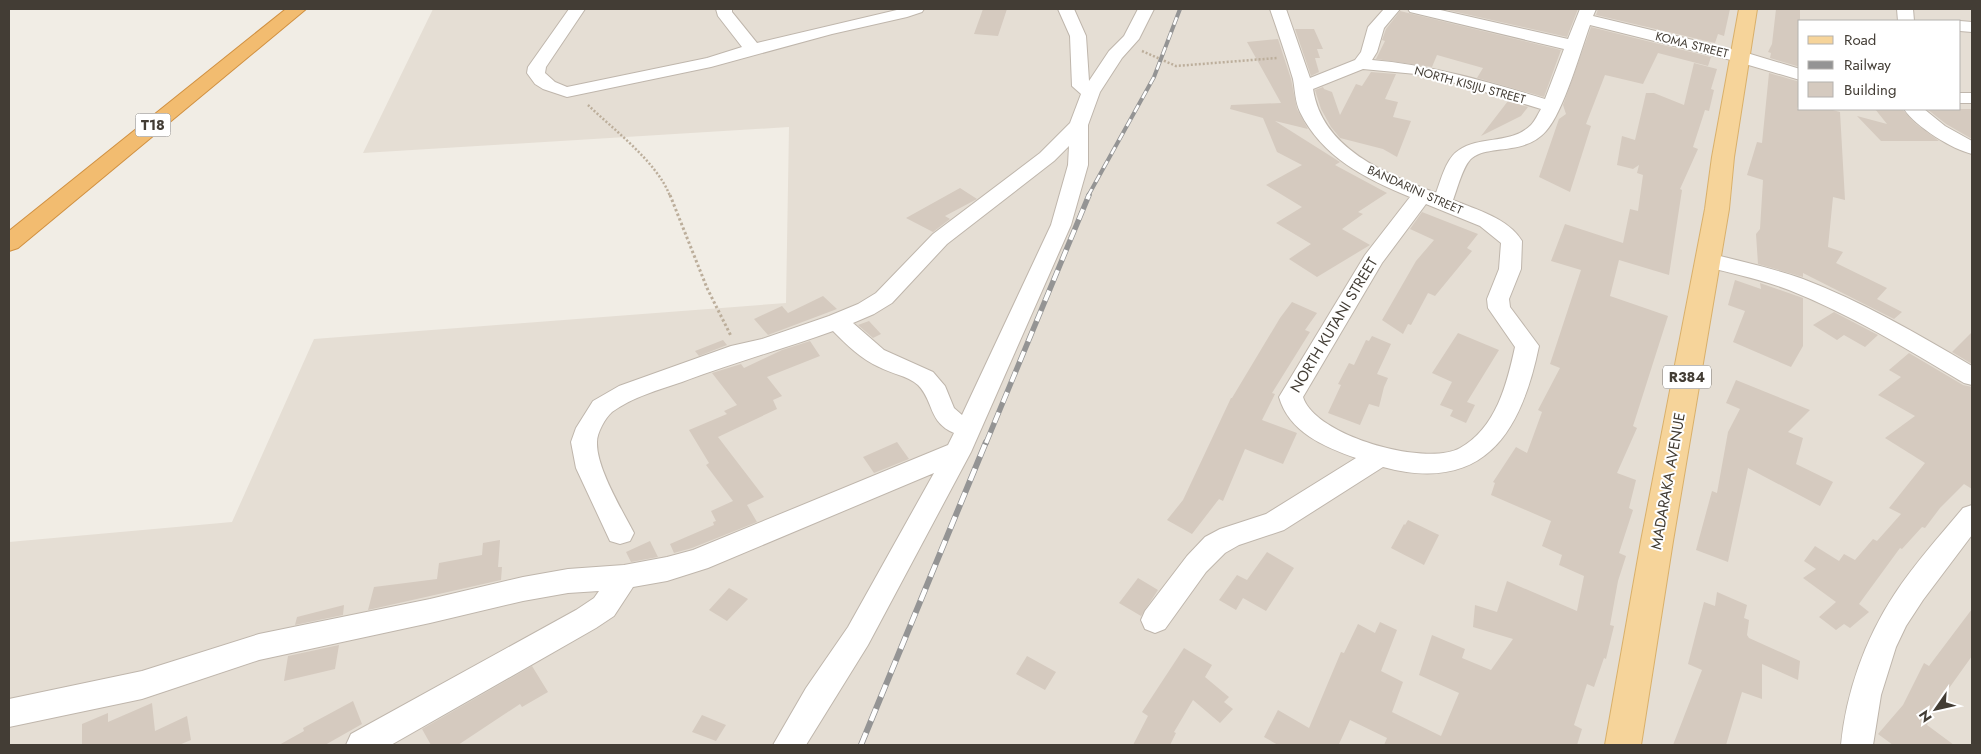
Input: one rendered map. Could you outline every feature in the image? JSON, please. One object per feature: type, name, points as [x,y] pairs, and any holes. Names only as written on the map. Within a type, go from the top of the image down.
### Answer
[{"type":"highway","name":"T18","points":[[9,243],[297,9]]},
{"type":"main road","name":"MADARAKA AVENUE","points":[[1623,745],[1657,541],[1708,260],[1748,9]]},
{"type":"street","points":[[577,9],[537,67],[536,73],[542,81],[559,90],[574,92],[711,62],[753,49],[916,9]]},
{"type":"street","points":[[724,9],[724,12],[753,49]]},
{"type":"street","points":[[1066,9],[1078,36],[1081,86],[1091,92]]},
{"type":"street","points":[[790,745],[817,698],[858,636],[963,440],[1062,226],[1078,165],[1079,125],[1091,92],[1115,55],[1131,39],[1146,9]]},
{"type":"street","name":"BANDARINI STREET","points":[[1278,9],[1295,58],[1309,114],[1339,152],[1390,181],[1501,229]]},
{"type":"street","points":[[1361,64],[1369,52],[1376,27],[1392,9]]},
{"type":"street","points":[[1416,9],[1575,46]]},
{"type":"street","name":"NORTH KUTANI STREET","points":[[1501,229],[1512,242],[1512,246],[1510,269],[1498,299],[1499,308],[1527,346],[1513,401],[1506,416],[1477,449],[1467,456],[1452,461],[1437,463],[1402,461],[1370,454],[1319,432],[1307,424],[1290,405],[1291,397],[1373,260],[1433,198],[1465,154],[1481,148],[1501,147],[1523,139],[1539,128],[1575,46],[1586,14]]},
{"type":"street","name":"KOMA STREET","points":[[1586,14],[1798,74]]},
{"type":"street","name":"NORTH KISIJU STREET","points":[[1303,87],[1361,64],[1416,69],[1456,78],[1550,106]]},
{"type":"street","points":[[1914,110],[1938,130],[1972,148]]},
{"type":"street","points":[[620,533],[589,468],[584,442],[588,428],[602,407],[628,392],[739,352],[766,346],[866,309],[884,298],[940,239],[1041,162],[1079,125]]},
{"type":"street","points":[[1708,260],[1768,275],[1849,308],[1917,344],[1972,378]]},
{"type":"street","points":[[837,321],[882,360],[922,376],[936,392],[946,418],[956,425],[963,440]]},
{"type":"street","points":[[9,713],[142,685],[259,647],[550,584],[624,577],[667,570],[698,560],[963,440]]},
{"type":"street","points":[[1155,620],[1208,551],[1221,540],[1260,529],[1275,522],[1380,456]]},
{"type":"street","points":[[1857,745],[1858,730],[1871,672],[1892,625],[1910,596],[1972,516]]},
{"type":"street","points":[[362,745],[586,620],[604,607],[624,577]]},
{"type":"path","points":[[1125,46],[1176,66],[1246,59],[1295,58]]},
{"type":"path","points":[[574,92],[646,161],[667,188],[707,288],[739,352]]},
{"type":"shaded area","points":[[433,9],[1972,9],[1972,745],[9,745],[9,542],[232,522],[314,339],[786,303],[789,127],[363,153]]},
{"type":"building","points":[[983,9],[1007,9],[998,36],[974,34]]},
{"type":"building","points":[[1443,9],[1578,9],[1567,37]]},
{"type":"building","points":[[1598,9],[1730,9],[1724,36],[1718,34],[1715,43],[1596,15]]},
{"type":"building","points":[[1776,9],[1800,9],[1800,20],[1798,20],[1798,66],[1770,58],[1771,53],[1768,52],[1772,44]]},
{"type":"building","points":[[1400,11],[1561,50],[1544,97],[1477,78],[1483,68],[1437,55],[1432,67],[1376,59],[1385,41],[1382,40],[1386,29]]},
{"type":"building","points":[[1591,27],[1711,57],[1708,66],[1658,53],[1643,84],[1605,75],[1586,124],[1591,126],[1570,192],[1539,177],[1559,119],[1566,114],[1563,105]]},
{"type":"building","points":[[1295,29],[1314,29],[1323,49],[1317,49],[1320,58],[1315,58],[1319,72],[1311,76]]},
{"type":"building","points":[[1278,39],[1291,79],[1297,109],[1308,129],[1275,121],[1340,162],[1335,165],[1387,193],[1358,212],[1363,214],[1342,229],[1370,245],[1317,277],[1289,259],[1311,244],[1276,223],[1302,207],[1266,185],[1302,165],[1277,152],[1263,118],[1230,109],[1231,105],[1281,103],[1247,42]]},
{"type":"building","points":[[1694,63],[1717,69],[1711,89],[1714,90],[1709,111],[1705,110],[1693,147],[1698,149],[1680,189],[1682,190],[1669,275],[1619,260],[1610,296],[1668,316],[1633,426],[1637,428],[1617,473],[1636,480],[1629,508],[1633,510],[1619,553],[1626,556],[1618,581],[1610,625],[1614,626],[1606,659],[1604,658],[1594,687],[1587,684],[1574,725],[1582,729],[1577,745],[1384,745],[1387,738],[1350,720],[1339,744],[1341,745],[1278,745],[1264,737],[1278,710],[1309,728],[1341,652],[1344,653],[1358,624],[1375,633],[1380,622],[1397,630],[1381,671],[1403,682],[1392,712],[1441,736],[1459,693],[1419,675],[1432,635],[1465,649],[1462,658],[1491,670],[1513,639],[1473,627],[1475,605],[1497,612],[1507,581],[1577,611],[1584,576],[1559,565],[1562,555],[1542,546],[1551,521],[1491,495],[1495,483],[1493,482],[1516,447],[1527,453],[1542,412],[1538,410],[1560,368],[1550,364],[1581,270],[1551,261],[1565,224],[1623,243],[1630,209],[1638,211],[1643,175],[1637,173],[1639,165],[1633,169],[1617,165],[1622,136],[1635,140],[1646,93],[1654,93],[1684,105]]},
{"type":"building","points":[[1371,72],[1396,74],[1385,99],[1398,102],[1393,117],[1411,121],[1397,157],[1383,149],[1340,138],[1321,109],[1315,90],[1323,87],[1332,92],[1340,115],[1356,84],[1362,86]]},
{"type":"building","points":[[1769,73],[1798,81],[1798,110],[1833,110],[1840,112],[1845,200],[1833,197],[1828,247],[1843,252],[1836,263],[1887,288],[1877,299],[1902,312],[1894,319],[1803,273],[1803,277],[1758,264],[1756,234],[1760,229],[1763,180],[1747,175],[1757,142],[1762,143]]},
{"type":"building","points":[[1508,101],[1528,107],[1521,116],[1481,136]]},
{"type":"building","points":[[1972,109],[1972,139],[1946,124],[1928,110]]},
{"type":"building","points":[[1876,110],[1903,110],[1916,124],[1939,141],[1881,141],[1857,116],[1887,124]]},
{"type":"building","points":[[960,188],[977,199],[945,216],[950,219],[933,232],[906,218]]},
{"type":"building","points":[[1422,212],[1478,234],[1467,248],[1472,251],[1435,296],[1428,293],[1411,325],[1408,324],[1403,334],[1382,320],[1416,261],[1434,240],[1410,229]]},
{"type":"building","points":[[1735,280],[1761,289],[1760,283],[1803,298],[1803,346],[1791,367],[1733,342],[1745,311],[1728,305]]},
{"type":"building","points":[[823,296],[837,309],[768,335],[754,319],[782,306],[788,313]]},
{"type":"building","points":[[1292,302],[1317,313],[1305,330],[1310,332],[1272,393],[1275,394],[1262,420],[1297,433],[1283,464],[1245,449],[1223,501],[1219,499],[1192,534],[1167,520],[1183,500],[1231,398],[1280,318]]},
{"type":"building","points":[[1834,312],[1878,335],[1865,347],[1844,335],[1837,340],[1813,325]]},
{"type":"building","points":[[869,321],[881,334],[873,338],[858,325]]},
{"type":"building","points":[[1972,332],[1972,364],[1952,352]]},
{"type":"building","points":[[1458,333],[1499,350],[1467,402],[1475,405],[1466,423],[1450,416],[1453,410],[1440,405],[1452,382],[1432,373]]},
{"type":"building","points":[[1372,336],[1391,344],[1377,374],[1388,378],[1379,407],[1369,404],[1360,425],[1328,413],[1341,385],[1338,384],[1349,363],[1354,365],[1366,340],[1369,341]]},
{"type":"building","points":[[723,340],[727,345],[699,356],[695,351]]},
{"type":"building","points":[[810,341],[820,356],[767,377],[782,396],[773,400],[777,409],[718,437],[764,497],[747,505],[757,522],[692,548],[674,553],[670,544],[714,525],[713,522],[716,521],[711,511],[733,501],[706,465],[709,463],[689,430],[727,414],[724,411],[737,405],[712,373],[741,364],[744,368],[782,350]]},
{"type":"building","points":[[1909,353],[1963,385],[1972,387],[1972,489],[1964,484],[1940,508],[1925,528],[1922,527],[1902,549],[1900,548],[1859,604],[1869,612],[1850,628],[1844,624],[1836,630],[1819,617],[1836,602],[1803,578],[1816,569],[1804,561],[1815,546],[1839,561],[1844,554],[1855,560],[1873,539],[1877,541],[1901,514],[1889,508],[1925,463],[1885,438],[1915,416],[1878,395],[1901,377],[1889,370]]},
{"type":"building","points":[[1736,380],[1810,410],[1788,432],[1803,438],[1796,464],[1833,482],[1820,506],[1748,468],[1728,562],[1696,550],[1712,491],[1717,493],[1728,432],[1740,409],[1726,403]]},
{"type":"building","points":[[897,442],[909,459],[874,473],[863,457]]},
{"type":"building","points":[[1408,520],[1439,535],[1424,565],[1391,548]]},
{"type":"building","points":[[500,540],[498,567],[502,567],[501,580],[368,610],[374,587],[437,579],[439,563],[482,555],[483,543]]},
{"type":"building","points":[[650,541],[658,557],[631,562],[626,552]]},
{"type":"building","points":[[1267,552],[1294,568],[1266,611],[1243,598],[1236,610],[1219,600],[1237,575],[1247,580]]},
{"type":"building","points":[[1138,578],[1158,590],[1141,616],[1119,603]]},
{"type":"building","points":[[729,588],[748,599],[727,621],[709,610]]},
{"type":"building","points":[[1717,592],[1747,605],[1744,618],[1749,620],[1747,635],[1749,638],[1800,661],[1798,680],[1762,664],[1762,699],[1742,692],[1726,745],[1673,745],[1702,670],[1688,664],[1704,602],[1715,606]]},
{"type":"building","points":[[344,605],[343,615],[295,625],[297,617]]},
{"type":"building","points":[[1972,609],[1972,656],[1947,691],[1944,690],[1927,725],[1954,745],[1893,745],[1878,734],[1903,705],[1924,663],[1929,666]]},
{"type":"building","points":[[339,645],[335,669],[284,681],[288,656]]},
{"type":"building","points":[[1184,648],[1212,665],[1205,677],[1229,697],[1224,702],[1233,709],[1220,723],[1193,700],[1174,732],[1176,733],[1170,745],[1133,745],[1148,716],[1142,712]]},
{"type":"building","points":[[1027,656],[1056,672],[1045,690],[1016,674]]},
{"type":"building","points":[[532,666],[548,692],[522,707],[520,704],[458,745],[431,745],[422,729]]},
{"type":"building","points":[[353,701],[362,724],[325,745],[279,745],[304,731],[303,728]]},
{"type":"building","points":[[152,703],[155,731],[187,716],[191,740],[179,745],[82,745],[82,724],[108,713],[108,722]]},
{"type":"building","points":[[702,715],[726,725],[716,741],[692,732]]},
{"type":"railway","points":[[1088,196],[1154,77],[1180,9]]},
{"type":"railway","points":[[986,443],[1089,195]]},
{"type":"railway","points":[[861,745],[986,442]]}]
